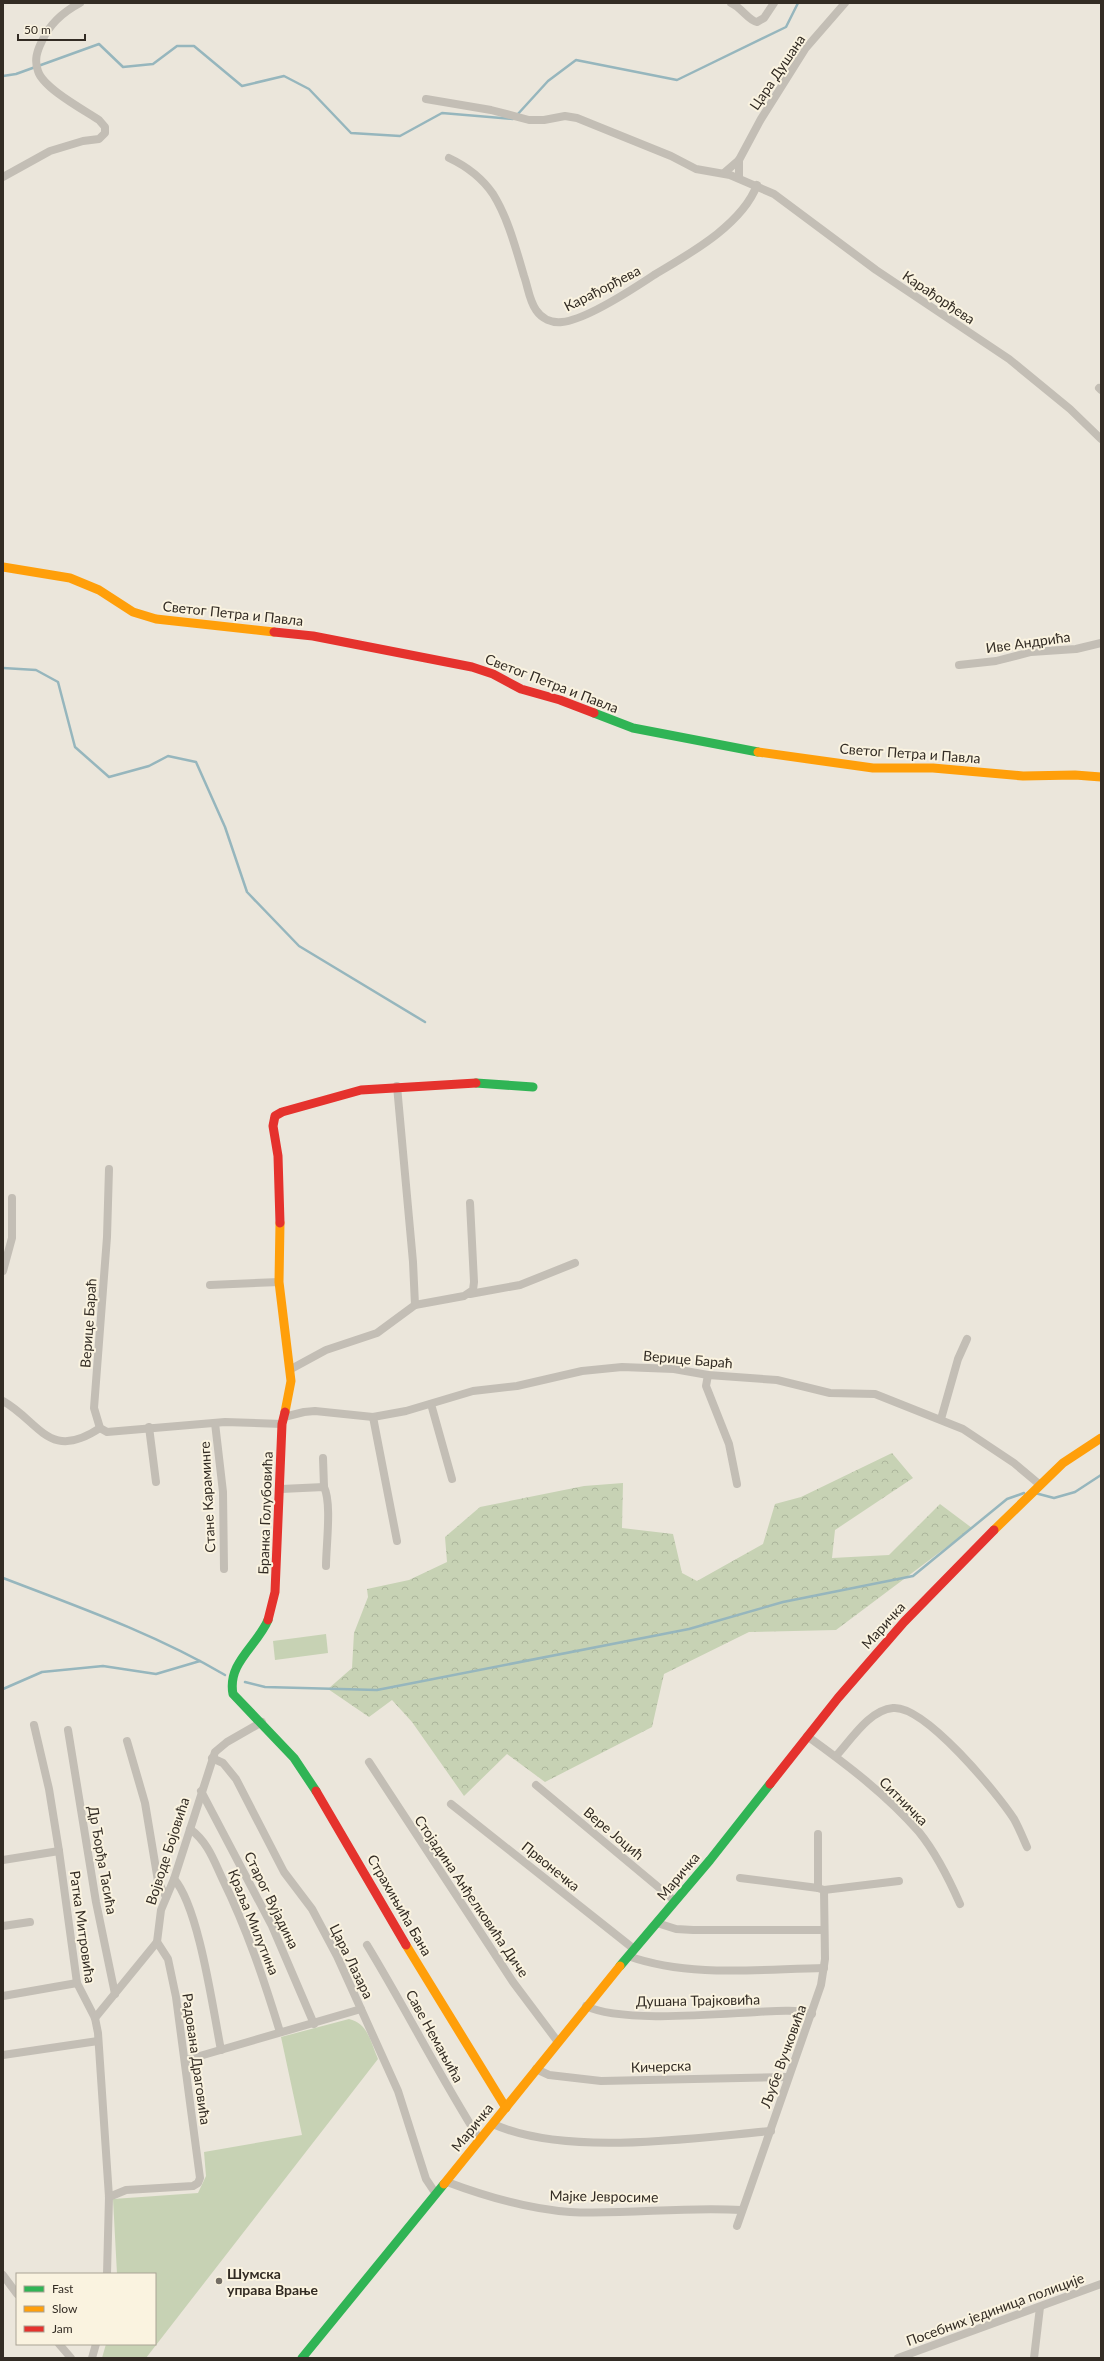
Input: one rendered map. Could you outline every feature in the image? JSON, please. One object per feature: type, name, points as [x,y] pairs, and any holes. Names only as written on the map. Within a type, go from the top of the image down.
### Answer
[{"type":"street","points":[[3,177],[50,151],[102,137],[106,130],[104,124],[44,80],[38,73],[36,61],[41,44],[50,27],[61,15],[80,3]]},
{"type":"street","points":[[731,3],[742,8],[750,19],[757,22],[764,18],[774,3]]},
{"type":"street","name":"Цара Душана","points":[[724,173],[739,160],[761,119],[805,49],[845,3]]},
{"type":"street","name":"Карађорђева","points":[[426,99],[491,110],[529,120],[544,120],[565,116],[577,118],[671,156],[696,169],[724,173],[757,185],[774,194],[876,270],[1009,359],[1070,409],[1101,439]]},
{"type":"street","name":"Карађорђева","points":[[449,158],[473,172],[493,195],[514,242],[531,301],[541,316],[558,322],[573,319],[602,305],[698,247],[738,214],[752,196],[757,185]]},
{"type":"street","name":"Цара Душана","points":[[739,160],[739,178]]},
{"type":"street","name":"Светог Петра и Павла","points":[[3,567],[70,578],[99,590],[133,612],[156,619],[186,624],[313,636],[472,667],[493,674],[521,689],[560,700],[633,728],[697,739],[737,749],[873,768],[933,768],[1018,776],[1101,776]]},
{"type":"street","name":"Иве Андрића","points":[[959,665],[1001,660],[1031,652],[1076,649],[1101,643]]},
{"type":"street","points":[[415,1305],[413,1262],[397,1086],[440,1085],[461,1082],[514,1087],[533,1087]]},
{"type":"street","name":"Бранка Голубовића","points":[[262,1722],[233,1694],[230,1682],[235,1667],[264,1630],[274,1605],[281,1489],[283,1420],[290,1392],[291,1369],[282,1320],[279,1282],[280,1206],[278,1156],[273,1126],[274,1119],[282,1112],[361,1090],[397,1086]]},
{"type":"street","name":"Верице Бараћ","points":[[109,1169],[107,1238],[94,1408],[100,1428],[107,1432],[149,1427],[283,1420],[304,1412],[315,1411],[373,1417],[406,1411],[472,1391],[517,1386],[595,1370],[650,1368],[777,1380],[830,1393],[875,1394],[941,1419],[979,1438],[1029,1473],[1037,1486]]},
{"type":"street","points":[[3,1271],[12,1238],[12,1198]]},
{"type":"street","points":[[470,1203],[474,1282],[470,1294]]},
{"type":"street","points":[[291,1369],[326,1350],[377,1333],[415,1305],[444,1301],[470,1294],[520,1285],[575,1263]]},
{"type":"street","points":[[210,1285],[279,1282]]},
{"type":"street","points":[[941,1419],[958,1359],[967,1339]]},
{"type":"street","points":[[708,1374],[706,1386],[729,1444],[737,1484]]},
{"type":"street","points":[[3,1401],[22,1414],[41,1434],[53,1439],[78,1438],[100,1428]]},
{"type":"street","points":[[431,1404],[452,1479]]},
{"type":"street","points":[[373,1417],[397,1540]]},
{"type":"street","name":"Стане Караминге","points":[[215,1423],[223,1492],[224,1569]]},
{"type":"street","points":[[149,1427],[156,1482]]},
{"type":"street","name":"Маричка","points":[[302,2358],[447,2182],[586,2006],[657,1924],[807,1736],[904,1622],[1037,1486],[1063,1463],[1101,1438]]},
{"type":"street","points":[[323,1458],[324,1487],[328,1496],[326,1566]]},
{"type":"street","points":[[281,1489],[324,1487]]},
{"type":"street","points":[[836,1756],[876,1713],[894,1707],[905,1710],[933,1729],[969,1763],[1014,1820],[1027,1847]]},
{"type":"street","name":"Војводе Бојовића","points":[[157,1942],[161,1910],[174,1880],[212,1758],[219,1747],[262,1722]]},
{"type":"street","name":"Страхињића Бана","points":[[262,1722],[294,1758],[325,1802],[397,1930],[506,2108]]},
{"type":"street","name":"Ратка Митровића","points":[[34,1725],[49,1789],[60,1851],[77,1983],[95,2018],[109,2197],[107,2273]]},
{"type":"street","name":"Др Ђорђа Тасића","points":[[68,1730],[96,1902],[115,1994]]},
{"type":"street","name":"Ситничка","points":[[807,1736],[836,1756],[889,1802],[919,1833],[947,1875],[960,1904]]},
{"type":"street","points":[[128,1741],[142,1789],[158,1881],[166,1897]]},
{"type":"street","name":"Цара Лазара","points":[[212,1758],[223,1763],[236,1779],[284,1872],[312,1909],[325,1933],[362,2009],[398,2091],[426,2179],[436,2194]]},
{"type":"street","name":"Стојадина Анђелковића Диче","points":[[369,1762],[513,1982],[558,2042]]},
{"type":"street","name":"Вере Јоцић","points":[[536,1785],[675,1902]]},
{"type":"street","name":"Старог Вујадина","points":[[201,1791],[272,1926],[314,2024]]},
{"type":"street","name":"Првонечка","points":[[451,1804],[631,1953],[652,1964],[693,1969],[824,1968]]},
{"type":"street","name":"Краља Милутина","points":[[190,1829],[204,1841],[237,1908],[261,1971],[280,2032]]},
{"type":"street","name":"Љубе Вучковића","points":[[737,2226],[741,2210],[771,2131],[788,2077],[812,2014],[824,1968],[824,1930],[818,1834]]},
{"type":"street","points":[[3,1860],[60,1851]]},
{"type":"street","points":[[740,1878],[821,1889],[899,1880]]},
{"type":"street","points":[[174,1880],[182,1894],[198,1936],[221,2050]]},
{"type":"street","points":[[3,1926],[30,1922]]},
{"type":"street","points":[[657,1924],[676,1929],[693,1930],[824,1930]]},
{"type":"street","points":[[95,2018],[157,1942]]},
{"type":"street","name":"Радована Драговића","points":[[109,2197],[126,2190],[193,2186],[200,2178],[186,2060],[168,1959],[157,1942]]},
{"type":"street","name":"Саве Немањића","points":[[367,1945],[398,1995],[455,2100],[480,2140]]},
{"type":"street","points":[[3,1996],[77,1983]]},
{"type":"street","name":"Душана Трајковића","points":[[586,2006],[601,2012],[625,2015],[710,2015],[797,2010],[812,2014]]},
{"type":"street","points":[[186,2060],[362,2009]]},
{"type":"street","points":[[3,2055],[98,2041]]},
{"type":"street","name":"Кичерска","points":[[536,2069],[549,2075],[601,2081],[788,2077]]},
{"type":"street","points":[[493,2124],[525,2135],[585,2142],[652,2141],[771,2131]]},
{"type":"street","name":"Мајке Јевросиме","points":[[447,2182],[485,2196],[522,2206],[570,2212],[741,2210]]},
{"type":"street","points":[[3,2275],[16,2293]]},
{"type":"street","name":"Посебних јединица полиције","points":[[898,2358],[1101,2284]]},
{"type":"street","points":[[1034,2358],[1040,2307]]},
{"type":"street","points":[[60,2345],[71,2358]]},
{"type":"street","points":[[92,2358],[96,2345]]},
{"type":"green space","points":[[892,1453],[913,1478],[835,1530],[832,1558],[889,1555],[940,1504],[972,1528],[836,1630],[749,1632],[664,1674],[652,1727],[545,1782],[507,1754],[464,1796],[412,1722],[392,1700],[369,1717],[328,1689],[352,1668],[354,1633],[368,1597],[367,1589],[409,1580],[447,1562],[445,1537],[480,1507],[584,1486],[623,1483],[622,1528],[673,1534],[682,1573],[697,1581],[763,1544],[775,1504],[801,1497]]},
{"type":"green space","points":[[326,1634],[328,1653],[275,1660],[273,1641]]},
{"type":"green space","points":[[349,2019],[355,2021],[365,2029],[378,2059],[146,2358],[102,2358],[106,2345],[156,2345],[156,2273],[117,2273],[113,2199],[198,2193],[206,2176],[204,2152],[302,2135],[281,2037]]},
{"type":"waterway","points":[[517,115],[548,81],[576,60],[677,80],[786,27],[798,3]]},
{"type":"waterway","points":[[3,76],[16,74],[99,44],[123,67],[153,64],[177,46],[194,46],[242,86],[284,76],[309,89],[351,133],[400,136],[442,113],[513,119]]},
{"type":"waterway","points":[[3,668],[36,670],[58,682],[75,747],[109,777],[149,766],[168,756],[196,762],[225,827],[247,892],[299,946],[425,1022]]},
{"type":"waterway","points":[[1035,1493],[1054,1498],[1075,1492],[1101,1475]]},
{"type":"waterway","points":[[245,1682],[265,1687],[377,1690],[689,1629],[783,1602],[913,1576],[1007,1499],[1024,1493]]},
{"type":"waterway","points":[[3,1578],[144,1634],[225,1675]]},
{"type":"waterway","points":[[3,1689],[42,1672],[103,1666],[156,1674],[200,1661]]},
{"type":"traffic: fast","points":[[594,713],[633,728],[758,752]]},
{"type":"traffic: fast","points":[[476,1083],[533,1087]]},
{"type":"traffic: fast","points":[[268,1620],[244,1655],[234,1673],[232,1683],[233,1694],[294,1758],[316,1791]]},
{"type":"traffic: fast","points":[[620,1966],[710,1860],[770,1784]]},
{"type":"traffic: fast","points":[[302,2358],[444,2184]]},
{"type":"traffic: slow","points":[[3,567],[70,578],[99,590],[133,612],[156,619],[274,632]]},
{"type":"traffic: slow","points":[[758,752],[873,768],[933,768],[1023,776],[1075,775],[1101,777]]},
{"type":"traffic: slow","points":[[280,1223],[279,1282],[291,1381],[285,1412]]},
{"type":"traffic: slow","points":[[994,1530],[1063,1463],[1101,1438]]},
{"type":"traffic: slow","points":[[406,1945],[506,2108]]},
{"type":"traffic: slow","points":[[444,2184],[620,1966]]},
{"type":"traffic: jam","points":[[274,632],[313,636],[472,667],[493,674],[521,689],[560,700],[594,713]]},
{"type":"traffic: jam","points":[[280,1223],[278,1156],[273,1126],[275,1116],[282,1112],[361,1090],[476,1083]]},
{"type":"traffic: jam","points":[[268,1620],[275,1592],[282,1424],[285,1412]]},
{"type":"traffic: jam","points":[[770,1784],[838,1698],[904,1622],[994,1530]]},
{"type":"traffic: jam","points":[[316,1791],[406,1945]]},
{"type":"place","name":"Шумска управа Врање","points":[[219,2281]]}]
